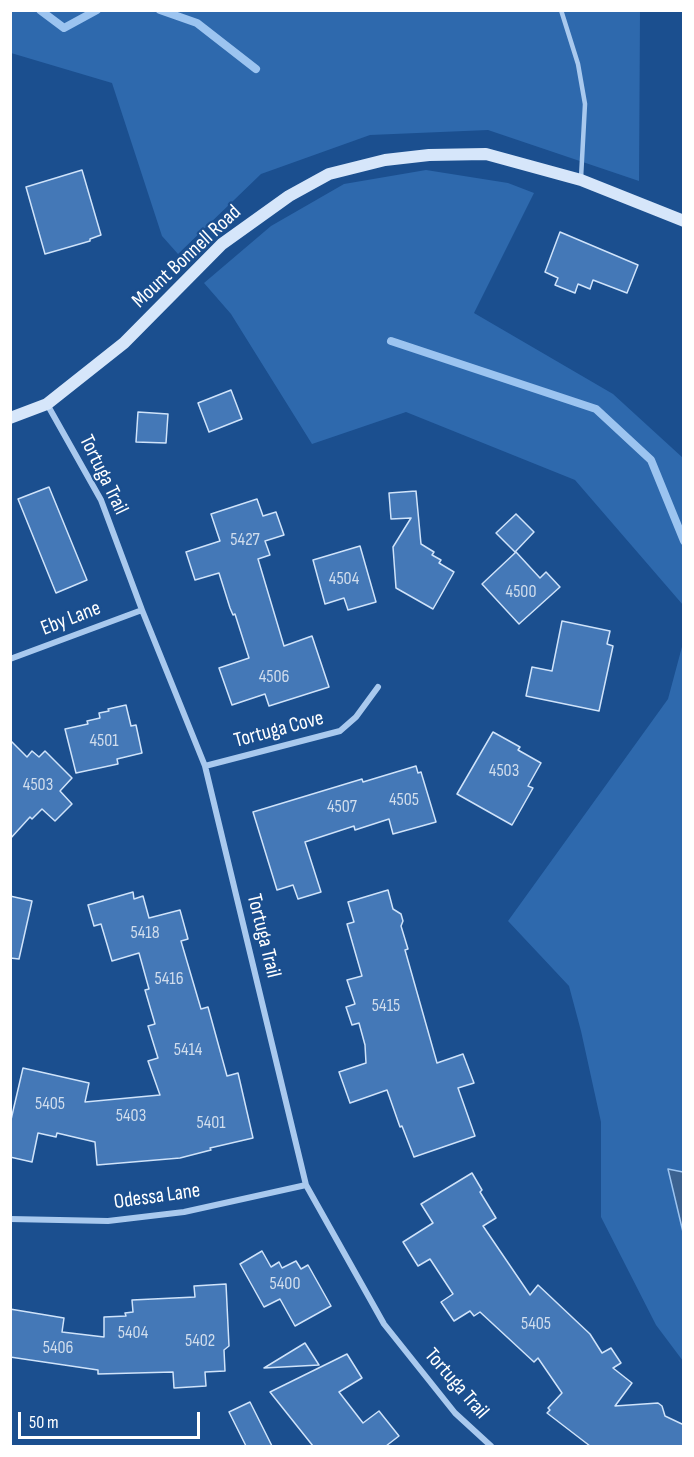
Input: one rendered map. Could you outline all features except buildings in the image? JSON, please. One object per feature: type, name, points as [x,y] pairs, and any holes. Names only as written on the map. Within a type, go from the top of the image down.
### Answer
[{"type":"street","name":"Mount Bonnell Road","points":[[10,418],[47,404],[124,343],[222,244],[289,195],[329,174],[385,160],[429,155],[486,154],[581,180],[684,221]]},
{"type":"street","name":"Tortuga Trail","points":[[47,404],[100,500],[205,766],[306,1185],[384,1324],[455,1413],[491,1446]]},
{"type":"street","name":"Eby Lane","points":[[10,659],[142,610]]},
{"type":"street","name":"Tortuga Cove","points":[[205,766],[340,731],[356,717],[378,687]]},
{"type":"street","name":"Odessa Lane","points":[[10,1219],[108,1221],[184,1212],[306,1185]]},
{"type":"lane","points":[[561,10],[578,64],[585,104],[581,180]]},
{"type":"shaded area","points":[[10,11],[640,11],[639,181],[488,130],[370,135],[261,174],[178,254],[162,236],[112,83],[11,53]]},
{"type":"shaded area","points":[[426,170],[508,183],[534,193],[474,313],[613,394],[683,458],[683,605],[575,480],[406,412],[312,444],[231,314],[204,283],[271,226],[344,184]]},
{"type":"shaded area","points":[[683,643],[683,1172],[668,1169],[683,1232],[683,1361],[656,1325],[601,1217],[601,1122],[569,986],[508,921],[668,699]]},
{"type":"shaded area","points":[[668,1169],[683,1172],[683,1232]]},
{"type":"waterway","points":[[40,10],[64,28],[97,10]]},
{"type":"waterway","points":[[160,10],[197,23],[256,69]]},
{"type":"waterway","points":[[391,341],[596,409],[651,460],[684,541]]}]
